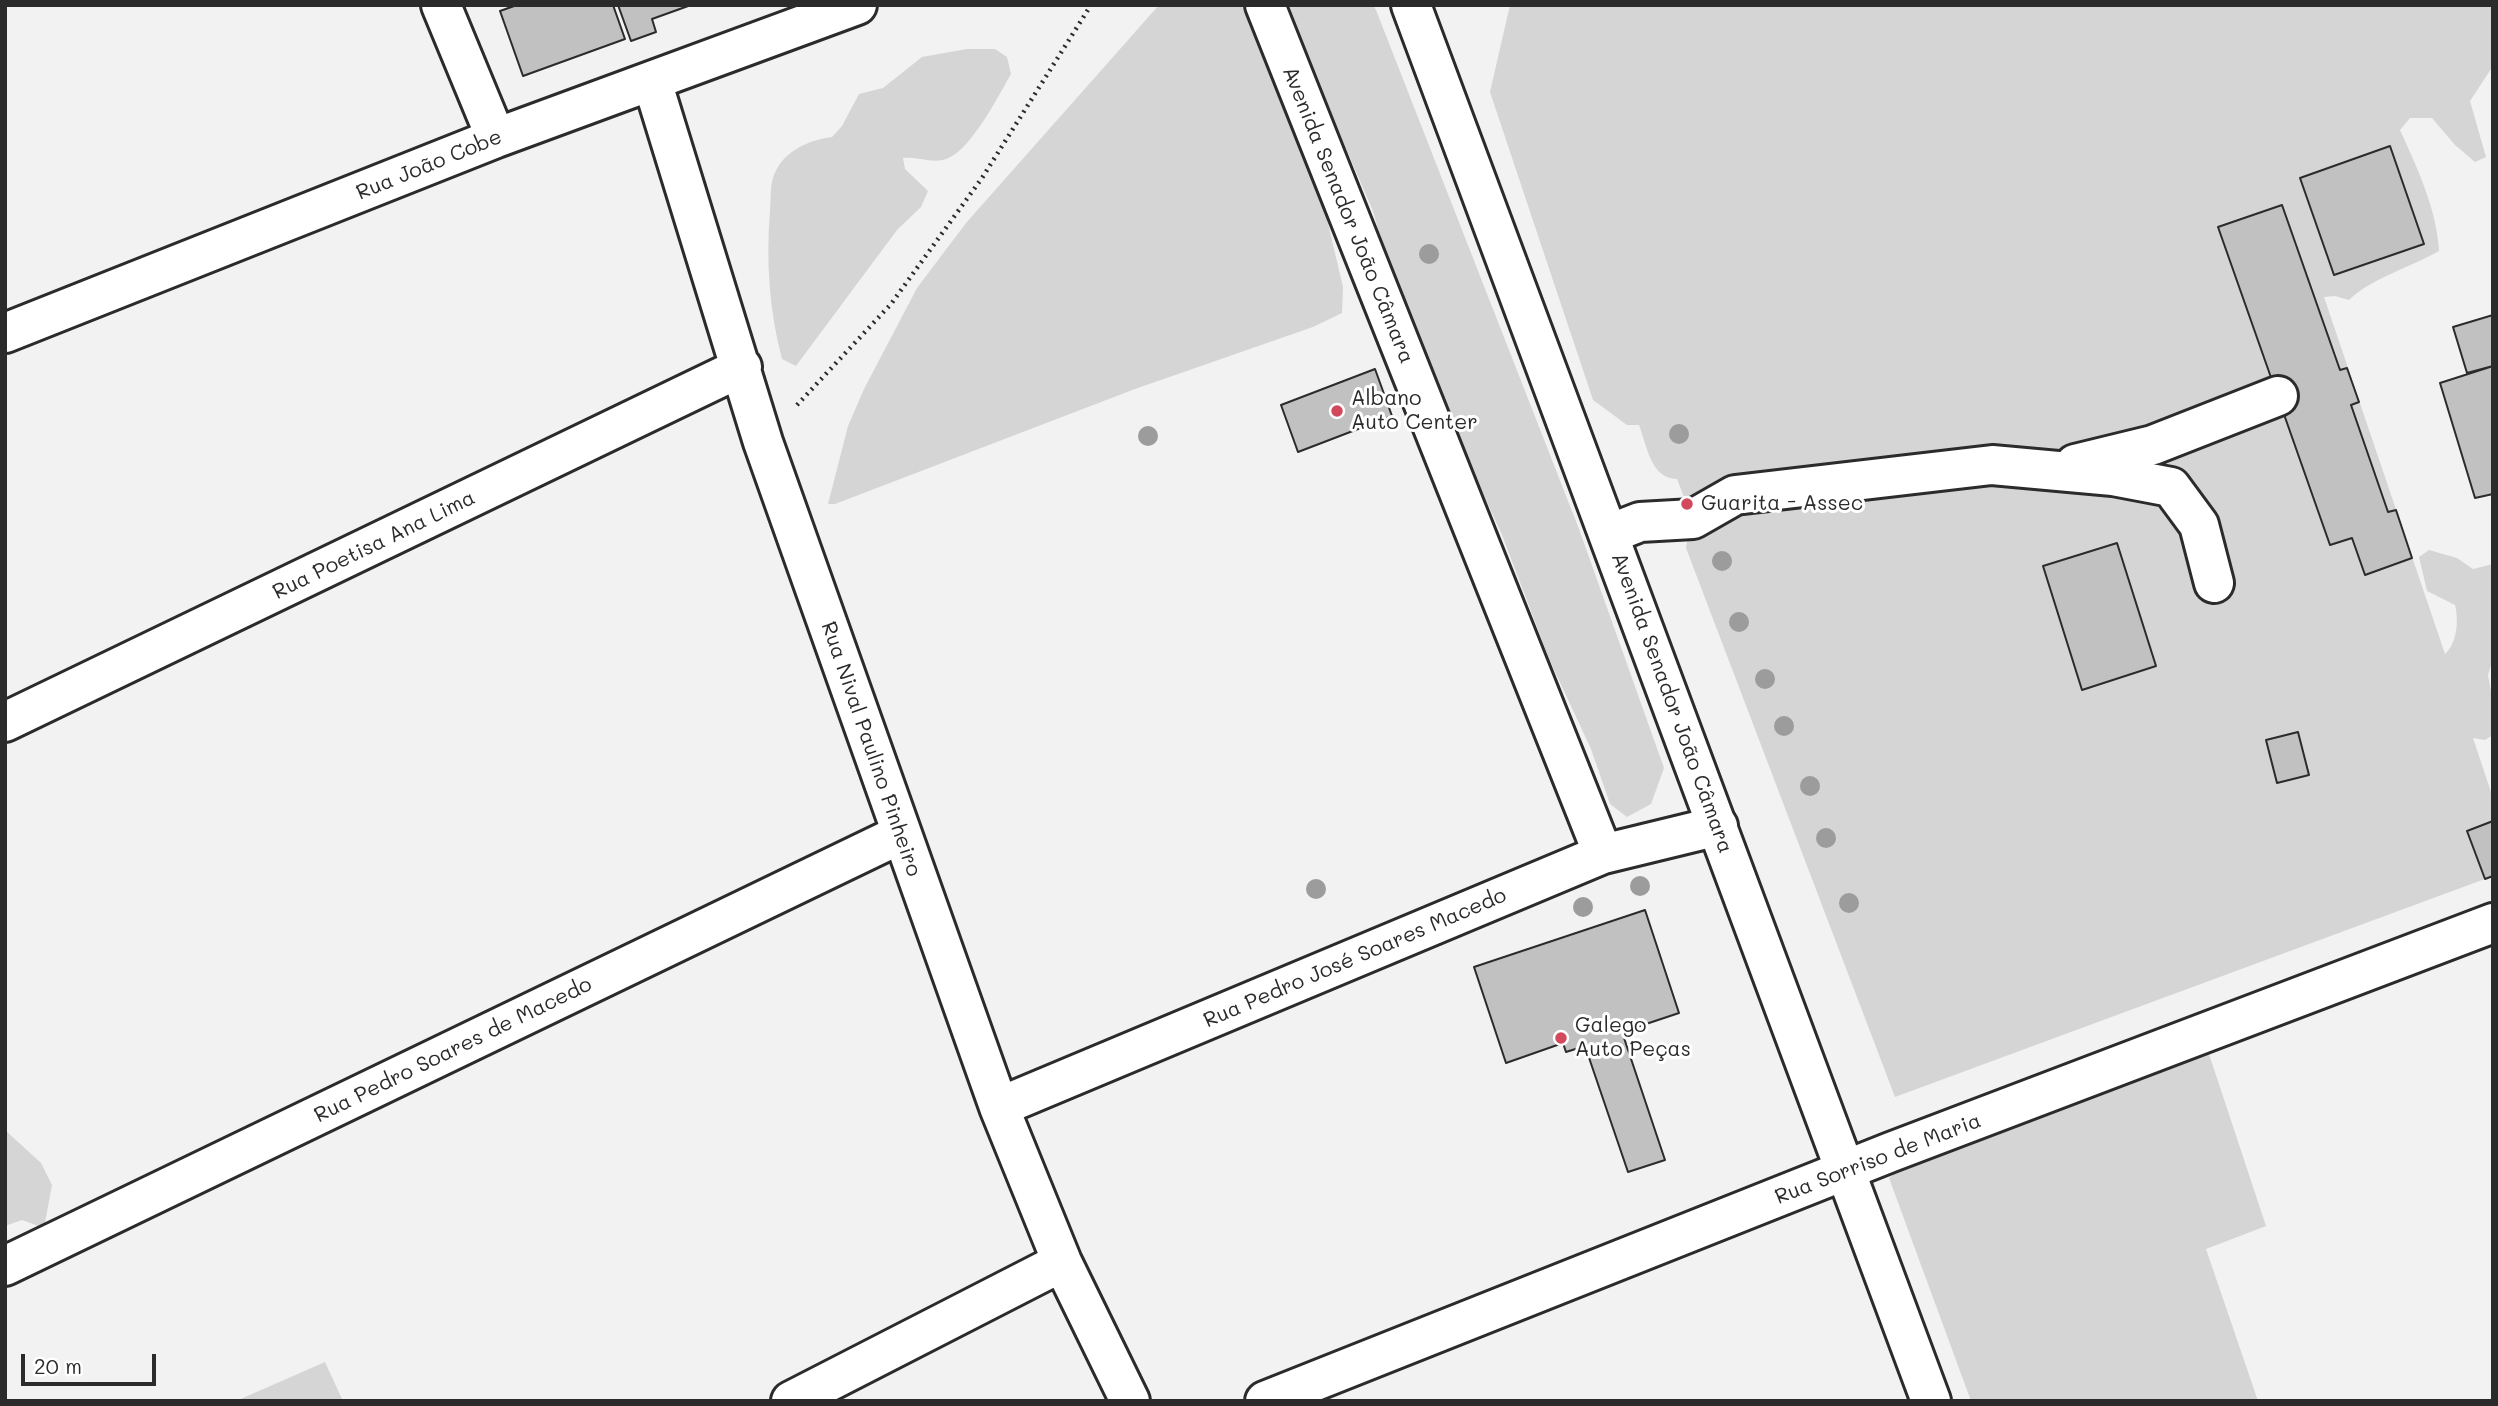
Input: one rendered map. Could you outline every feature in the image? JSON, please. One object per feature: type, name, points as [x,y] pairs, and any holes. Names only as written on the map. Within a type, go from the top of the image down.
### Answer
[{"type":"street","points":[[441,5],[496,138]]},
{"type":"street","name":"Rua João Cobe","points":[[5,333],[496,138],[857,5]]},
{"type":"street","name":"Avenida Senador João Câmara","points":[[1265,5],[1602,854]]},
{"type":"street","name":"Avenida Senador João Câmara","points":[[1411,5],[1931,1401]]},
{"type":"street","name":"Rua Nival Paulino Pinheiro","points":[[652,81],[763,442],[999,1107],[1062,1262],[1130,1401]]},
{"type":"street","name":"Rua Poetisa Ana Lima","points":[[5,722],[742,367]]},
{"type":"street","points":[[2049,470],[2153,445],[2278,396]]},
{"type":"street","points":[[1609,534],[1640,522],[1693,519],[1735,495],[1992,465],[2113,476],[2171,487],[2199,524],[2214,583]]},
{"type":"street","name":"Rua Pedro José Soares Macedo","points":[[999,1107],[1602,854],[1717,826]]},
{"type":"street","name":"Rua Pedro Soares de Macedo","points":[[5,1266],[901,834]]},
{"type":"street","name":"Rua Sorriso de Maria","points":[[1265,1401],[1846,1171],[2493,923]]},
{"type":"street","points":[[791,1401],[1062,1262]]},
{"type":"path","points":[[763,442],[891,304],[982,178],[1091,5]]},
{"type":"shaded area","points":[[1159,5],[1242,5],[1327,219],[1343,287],[1342,313],[1313,327],[1135,389],[835,504],[828,504],[848,426],[864,389],[917,288],[966,223]]},
{"type":"shaded area","points":[[1289,5],[1373,5],[1376,10],[1579,529],[1664,768],[1651,804],[1627,817],[1610,804],[1591,749],[1550,661],[1502,535],[1433,383],[1387,261],[1373,211],[1316,79]]},
{"type":"shaded area","points":[[1510,5],[2493,5],[2493,66],[2470,101],[2486,157],[2475,162],[2455,145],[2432,118],[2410,118],[2400,130],[2430,204],[2439,251],[2379,279],[2349,300],[2335,296],[2324,297],[2445,654],[2456,631],[2455,605],[2427,591],[2419,557],[2429,550],[2457,558],[2473,569],[2493,564],[2493,659],[2488,675],[2493,702],[2493,735],[2485,740],[2473,738],[2493,798],[2493,876],[1895,1097],[1686,548],[1688,535],[1675,501],[1684,497],[1677,479],[1661,474],[1651,460],[1639,425],[1627,425],[1593,400],[1490,92]],"holes":[[[2390,147],[2424,243],[2334,275]]]},
{"type":"shaded area","points":[[967,49],[995,49],[1007,57],[1011,74],[991,108],[974,135],[955,154],[941,160],[903,158],[905,169],[928,191],[921,207],[897,230],[796,366],[782,359],[771,304],[769,267],[771,189],[777,169],[796,149],[832,137],[842,126],[859,94],[883,88],[922,57]]},
{"type":"shaded area","points":[[2207,1048],[2266,1226],[2206,1249],[2258,1401],[1971,1401],[1889,1178],[1913,1157]]},
{"type":"shaded area","points":[[5,1130],[41,1163],[52,1185],[44,1228],[22,1220],[5,1226]]},
{"type":"shaded area","points":[[325,1362],[343,1401],[236,1401]]},
{"type":"building","points":[[517,5],[613,5],[625,39],[523,76],[500,11]]},
{"type":"building","points":[[618,5],[691,5],[652,19],[656,32],[631,41]]},
{"type":"building","points":[[2390,146],[2424,244],[2334,275],[2300,178]]},
{"type":"building","points":[[2282,205],[2340,370],[2347,368],[2359,402],[2351,405],[2388,512],[2396,510],[2412,558],[2365,575],[2352,538],[2330,545],[2218,227]]},
{"type":"building","points":[[2493,315],[2493,366],[2467,373],[2453,327]]},
{"type":"building","points":[[2493,366],[2493,494],[2475,498],[2440,383]]},
{"type":"building","name":"Albano Auto Center","points":[[1375,369],[1392,416],[1298,452],[1281,405]]},
{"type":"building","points":[[2117,543],[2156,666],[2082,690],[2043,566]]},
{"type":"building","points":[[2298,732],[2309,775],[2277,783],[2266,740]]},
{"type":"building","points":[[2493,821],[2493,876],[2485,879],[2467,831]]},
{"type":"building","name":"Galego Auto Peças","points":[[1645,910],[1679,1013],[1622,1032],[1665,1160],[1628,1172],[1585,1046],[1566,1052],[1563,1043],[1506,1063],[1474,967]]},
{"type":"place","name":"Albano Auto Center","points":[[1337,411]]},
{"type":"place","name":"Guarita - Assec","points":[[1687,504]]},
{"type":"place","name":"Galego Auto Peças","points":[[1561,1038]]}]
